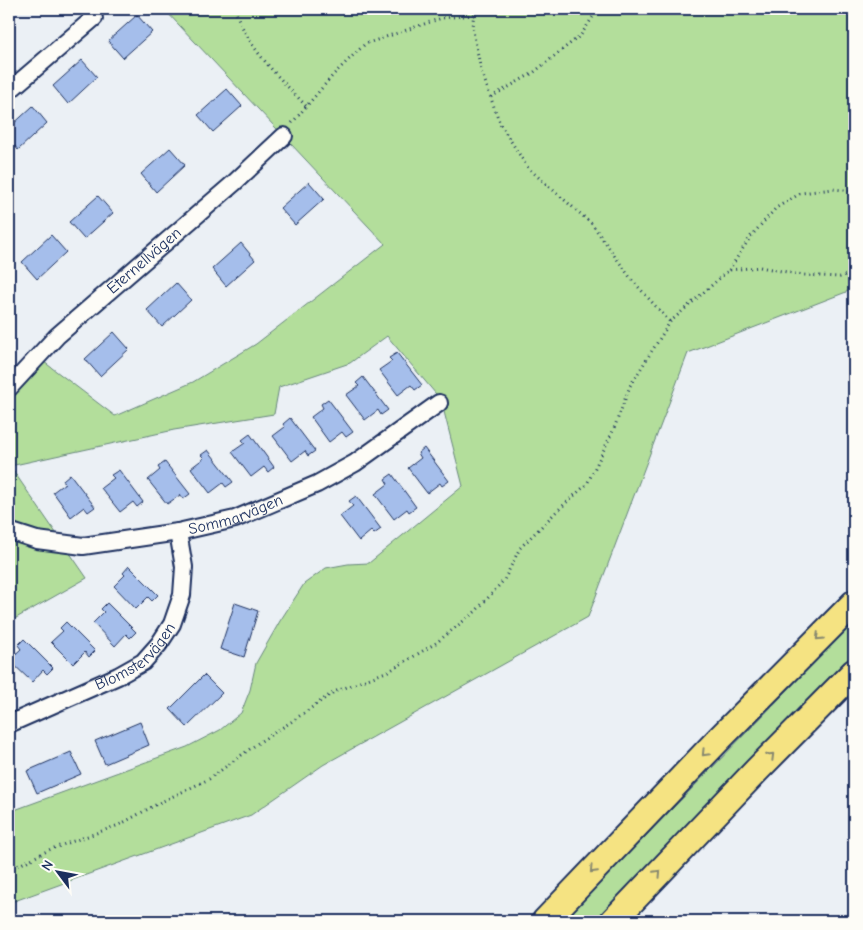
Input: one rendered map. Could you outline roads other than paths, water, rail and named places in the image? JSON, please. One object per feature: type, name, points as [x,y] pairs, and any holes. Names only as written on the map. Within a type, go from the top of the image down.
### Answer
[{"type":"highway","points":[[545,921],[706,752],[854,603]]},
{"type":"highway","points":[[613,921],[757,770],[854,672]]},
{"type":"street","points":[[9,91],[94,18]]},
{"type":"street","name":"Eternellvägen","points":[[9,388],[57,336],[234,183],[284,136]]},
{"type":"street","name":"Sommarvägen","points":[[9,531],[37,540],[83,546],[178,532],[235,519],[317,484],[355,463],[439,403]]},
{"type":"street","name":"Blomstervägen","points":[[9,724],[118,676],[143,662],[159,644],[172,624],[182,595],[184,567],[178,532]]}]
